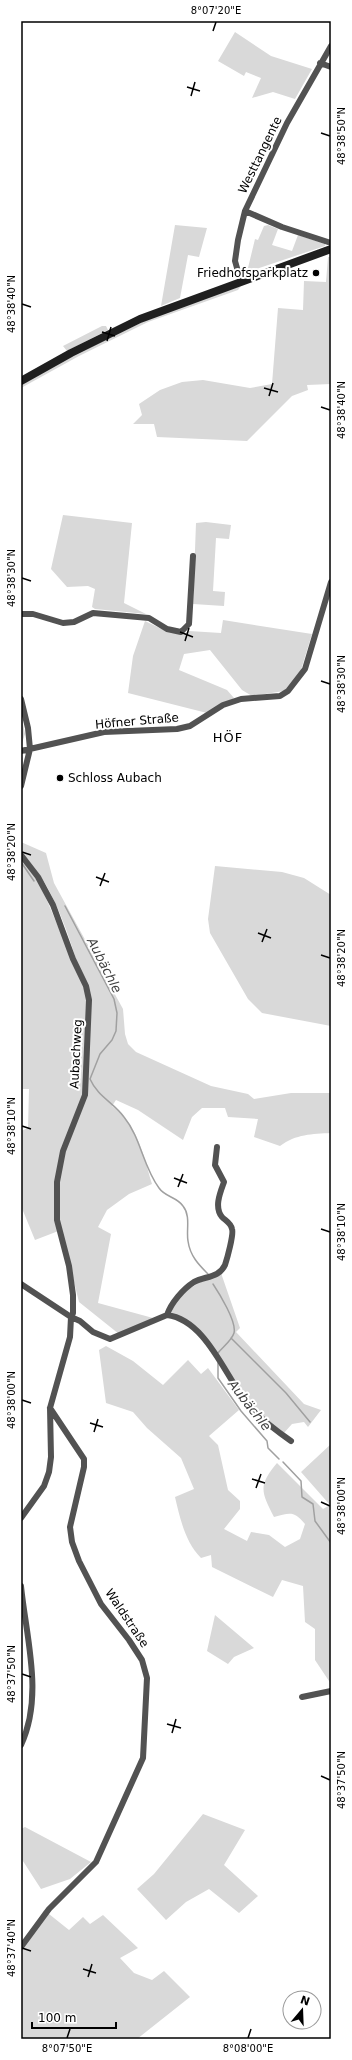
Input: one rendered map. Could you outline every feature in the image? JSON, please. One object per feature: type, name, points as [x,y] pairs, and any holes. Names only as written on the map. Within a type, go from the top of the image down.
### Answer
[{"type":"main road","points":[[21,382],[71,353],[133,322],[331,249]]},
{"type":"street","name":"Westtangente","points":[[241,282],[236,260],[236,249],[245,211],[286,123],[331,46]]},
{"type":"street","points":[[320,63],[331,66]]},
{"type":"street","points":[[245,211],[282,227],[331,243]]},
{"type":"street","points":[[21,614],[33,614],[63,623],[74,622],[93,613],[149,618],[167,629],[181,632],[189,624],[193,556]]},
{"type":"street","name":"Höfner Straße","points":[[21,751],[104,732],[176,729],[190,726],[223,705],[241,699],[280,696],[288,691],[305,669],[331,582]]},
{"type":"street","points":[[21,699],[28,728],[30,749],[21,786]]},
{"type":"street","name":"Aubachweg","points":[[21,855],[38,876],[53,905],[73,959],[86,986],[89,1000],[85,1095],[63,1151],[57,1182],[57,1220],[69,1266],[73,1295],[72,1315]]},
{"type":"street","points":[[167,1315],[171,1305],[193,1283],[220,1272],[225,1264],[233,1230],[230,1224],[222,1217],[219,1210],[218,1198],[224,1182],[215,1165],[217,1147]]},
{"type":"street","points":[[21,1284],[72,1315],[93,1332],[110,1339],[167,1315],[183,1320],[199,1333],[211,1348],[247,1403],[270,1427],[291,1441]]},
{"type":"street","points":[[21,1518],[44,1486],[50,1472],[50,1408],[70,1337],[72,1315]]},
{"type":"street","name":"Waldstraße","points":[[21,1947],[49,1909],[96,1862],[143,1758],[146,1706],[147,1678],[142,1660],[129,1640],[101,1604],[79,1561],[72,1542],[70,1527],[84,1467],[84,1459],[50,1408]]},
{"type":"street","points":[[21,1586],[33,1670],[30,1722],[21,1745]]},
{"type":"street","points":[[302,1697],[327,1690],[331,1691]]},
{"type":"shaded area","points":[[235,32],[271,56],[312,69],[295,99],[273,92],[252,98],[261,78],[246,72],[244,76],[218,61]]},
{"type":"shaded area","points":[[175,225],[207,228],[199,257],[188,255],[180,298],[161,306]]},
{"type":"shaded area","points":[[268,225],[278,229],[272,245],[292,251],[298,235],[325,244],[325,246],[247,272],[255,239],[258,240],[264,226]]},
{"type":"shaded area","points":[[328,257],[331,257],[331,384],[307,385],[308,390],[292,396],[247,441],[157,437],[154,424],[133,424],[142,415],[139,404],[160,390],[182,382],[203,380],[250,388],[272,384],[278,308],[303,310],[304,281],[326,282]]},
{"type":"shaded area","points":[[241,286],[238,290],[148,322],[79,356],[21,388],[21,385],[68,358],[155,316]]},
{"type":"shaded area","points":[[102,326],[106,326],[108,330],[67,351],[63,346]]},
{"type":"shaded area","points":[[63,515],[132,523],[124,603],[146,614],[95,609],[92,607],[95,589],[88,586],[67,587],[51,569]]},
{"type":"shaded area","points":[[206,522],[231,525],[229,539],[216,538],[213,591],[225,592],[224,606],[193,604],[196,523]]},
{"type":"shaded area","points":[[223,620],[312,634],[300,673],[284,691],[252,696],[242,690],[210,650],[184,654],[179,670],[227,690],[234,698],[207,713],[128,693],[133,656],[145,621],[168,632],[183,634],[189,631],[221,633]]},
{"type":"shaded area","points":[[21,714],[25,734],[21,746]]},
{"type":"shaded area","points":[[21,842],[46,853],[54,883],[123,1009],[125,1034],[128,1044],[136,1052],[211,1086],[248,1094],[254,1099],[291,1093],[331,1093],[331,1133],[311,1134],[298,1137],[280,1146],[254,1137],[258,1119],[228,1117],[225,1108],[202,1108],[192,1117],[183,1140],[138,1110],[116,1100],[112,1106],[121,1114],[134,1131],[152,1184],[129,1194],[107,1210],[98,1227],[111,1234],[98,1303],[153,1318],[119,1334],[79,1302],[61,1230],[35,1240],[21,1206],[21,1131],[28,1128],[29,1089],[21,1089],[21,859],[40,884],[91,1008],[72,945],[60,914],[43,879],[30,864],[24,854]]},
{"type":"shaded area","points":[[215,866],[282,872],[304,878],[331,895],[331,1026],[262,1013],[248,999],[210,933],[208,919]]},
{"type":"shaded area","points":[[221,1273],[240,1328],[236,1332],[304,1404],[321,1410],[308,1427],[304,1422],[292,1424],[283,1434],[257,1411],[199,1331],[171,1314],[172,1307],[182,1294],[198,1284]]},
{"type":"shaded area","points":[[106,1346],[133,1361],[163,1385],[188,1360],[201,1374],[208,1368],[239,1410],[209,1436],[218,1445],[228,1490],[240,1501],[240,1509],[224,1529],[247,1541],[251,1532],[269,1535],[285,1547],[300,1539],[305,1524],[298,1516],[291,1514],[284,1514],[274,1517],[264,1495],[264,1483],[277,1463],[323,1509],[330,1505],[301,1472],[331,1444],[331,1684],[315,1660],[315,1629],[305,1622],[303,1586],[282,1580],[273,1597],[212,1567],[211,1555],[201,1558],[195,1552],[184,1529],[175,1497],[194,1489],[181,1458],[147,1428],[133,1412],[106,1403],[99,1350]]},
{"type":"shaded area","points":[[215,1615],[254,1648],[234,1657],[228,1664],[207,1651]]},
{"type":"shaded area","points":[[203,1814],[245,1830],[224,1865],[258,1896],[239,1913],[209,1889],[186,1902],[166,1920],[137,1889],[154,1874]]},
{"type":"shaded area","points":[[25,1827],[91,1862],[70,1879],[41,1889],[21,1858],[21,1829]]},
{"type":"shaded area","points":[[44,1910],[69,1930],[83,1917],[90,1924],[103,1915],[138,1948],[120,1958],[134,1973],[152,1980],[164,1971],[190,1997],[137,2039],[21,2039],[21,1948]]},
{"type":"waterway","name":"Aubächle","points":[[21,862],[34,881]]},
{"type":"waterway","name":"Aubächle","points":[[65,906],[114,999],[117,1013],[116,1031],[112,1040],[100,1054],[90,1079],[101,1095],[120,1112],[130,1125],[149,1171],[159,1188],[183,1206],[188,1219],[189,1246],[198,1264],[208,1274]]},
{"type":"waterway","name":"Aubächle","points":[[213,1284],[227,1308],[234,1328],[234,1333],[231,1338],[218,1353]]},
{"type":"waterway","points":[[231,1338],[286,1393],[310,1422]]},
{"type":"waterway","name":"Aubächle","points":[[218,1363],[218,1378],[241,1411],[267,1441],[268,1448],[279,1459]]},
{"type":"waterway","name":"Aubächle","points":[[283,1462],[301,1481],[302,1497],[313,1504],[315,1521],[331,1543]]},
{"type":"place","name":"Friedhofsparkplatz","points":[[316,273]]},
{"type":"place","name":"Schloss Aubach","points":[[60,778]]},
{"type":"district","name":"HÖF","points":[[228,737]]}]
